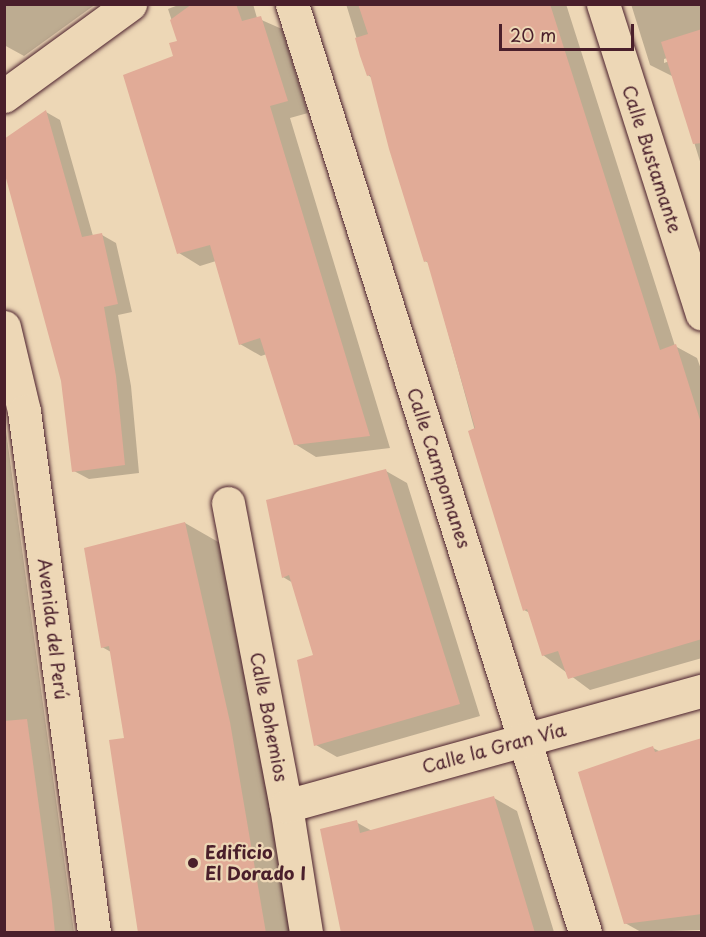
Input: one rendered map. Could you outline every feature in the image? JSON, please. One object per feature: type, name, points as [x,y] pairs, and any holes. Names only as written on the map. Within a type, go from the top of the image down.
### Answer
[{"type":"street","points":[[4,96],[130,4]]},
{"type":"street","name":"Calle Campomanes","points":[[292,4],[585,933]]},
{"type":"street","name":"Calle Bustamante","points":[[603,4],[702,314]]},
{"type":"street","name":"Avenida del Perú","points":[[4,327],[24,411],[94,933]]},
{"type":"street","name":"Calle Bohemios","points":[[228,503],[286,806],[306,933]]},
{"type":"street","name":"Calle la Gran Vía","points":[[286,806],[702,691]]},
{"type":"building","points":[[192,4],[236,4],[242,21],[261,16],[288,101],[270,106],[370,436],[294,445],[260,338],[239,345],[210,245],[177,254],[123,75],[173,56],[169,43],[177,41],[170,20]]},
{"type":"building","points":[[358,4],[550,4],[660,350],[676,344],[702,426],[702,639],[568,679],[558,651],[542,656],[527,609],[523,611],[468,431],[475,428],[427,261],[424,262],[389,149],[370,75],[367,76],[360,56],[355,38],[368,34]]},
{"type":"building","points":[[702,29],[702,143],[693,144],[661,42]]},
{"type":"building","points":[[46,110],[82,237],[102,233],[118,304],[104,307],[116,376],[125,465],[72,472],[61,381],[4,171],[4,139]]},
{"type":"building","points":[[386,469],[460,704],[314,746],[297,660],[313,655],[289,575],[282,578],[266,500]]},
{"type":"building","points":[[185,522],[230,722],[266,933],[138,933],[109,740],[124,738],[109,646],[101,648],[84,548]]},
{"type":"building","points":[[27,719],[55,933],[4,933],[4,721]]},
{"type":"building","points":[[702,738],[702,914],[624,924],[578,772],[653,746],[655,752]]},
{"type":"building","points":[[494,796],[535,933],[341,933],[320,829],[357,820],[360,833]]},
{"type":"place","name":"Edificio El Dorado I","points":[[193,863]]}]
